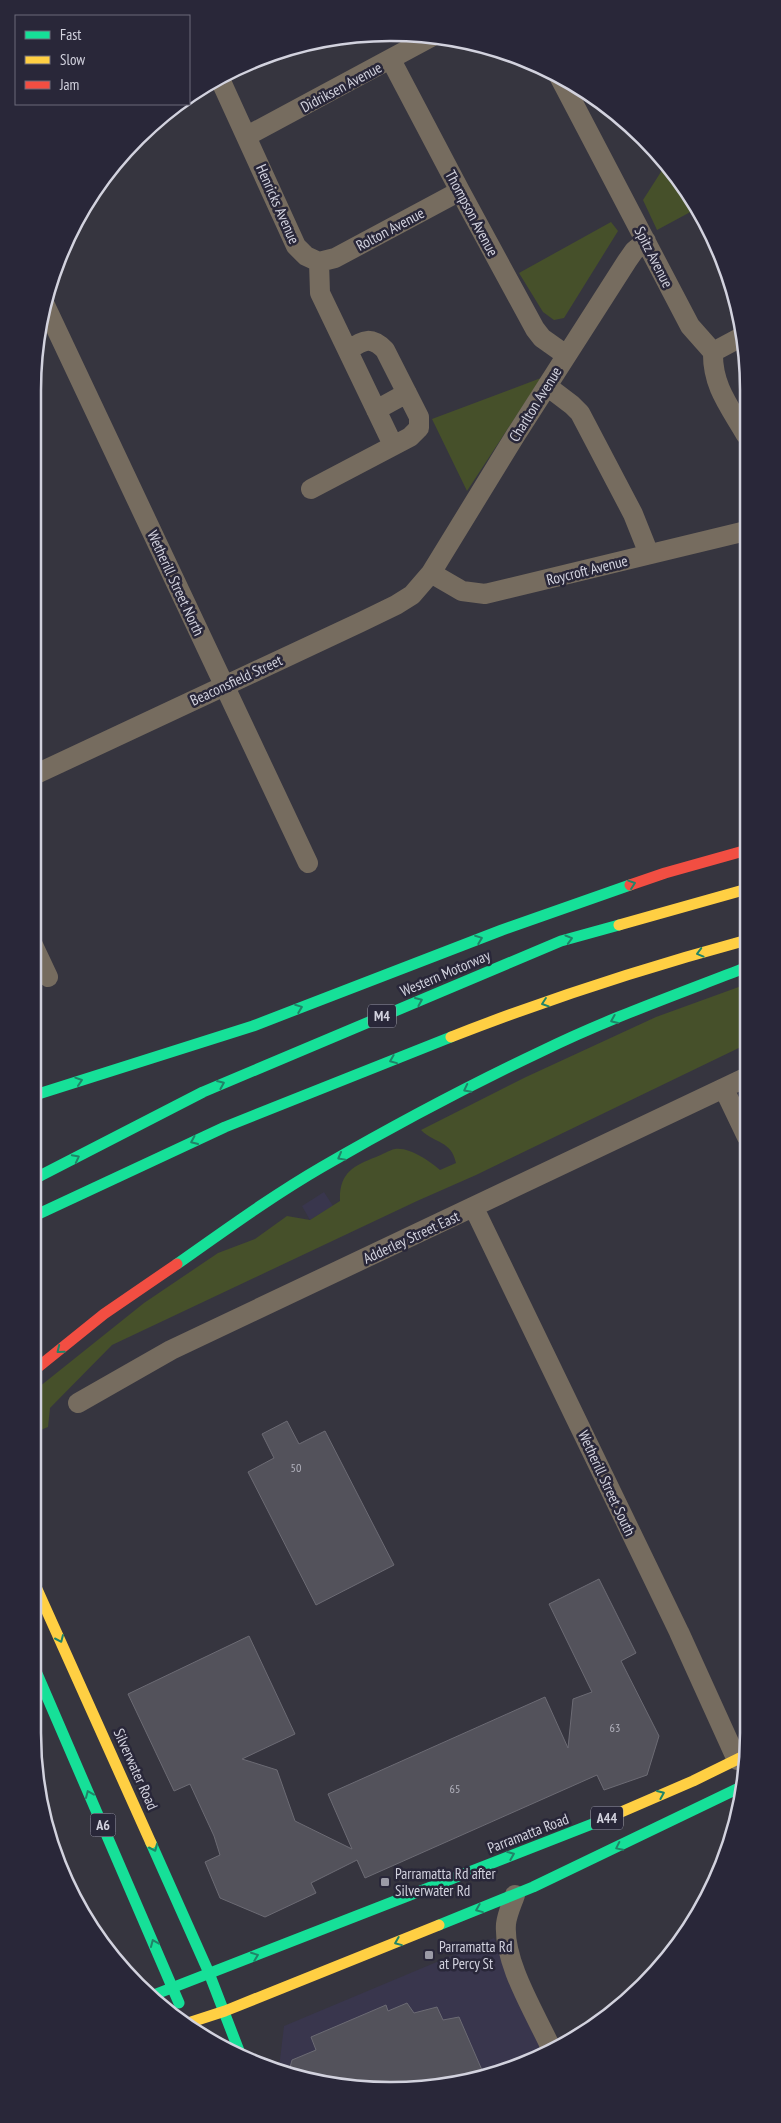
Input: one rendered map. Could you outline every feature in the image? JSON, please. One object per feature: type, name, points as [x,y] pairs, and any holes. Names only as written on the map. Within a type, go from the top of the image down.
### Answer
[{"type":"highway","points":[[41,1093],[253,1026],[502,930],[665,873],[740,852]]},
{"type":"highway","name":"Western Motorway","points":[[41,1175],[203,1092],[561,941],[740,891]]},
{"type":"highway","points":[[41,1213],[225,1127],[489,1022],[658,964],[740,942]]},
{"type":"highway","points":[[41,1365],[104,1314],[241,1219],[329,1164],[454,1095],[541,1051],[658,1001],[740,970]]},
{"type":"highway","points":[[41,1378],[99,1329],[241,1219]]},
{"type":"highway","name":"Silverwater Road","points":[[41,1598],[135,1803],[209,1973]]},
{"type":"highway","name":"A6","points":[[41,1683],[173,1988],[182,2013]]},
{"type":"highway","name":"Parramatta Road","points":[[158,1993],[595,1823],[739,1758]]},
{"type":"highway","name":"A44","points":[[194,2021],[225,2011],[515,1895],[735,1790]]},
{"type":"highway","name":"A6","points":[[209,1973],[238,2047]]},
{"type":"street","name":"Didriksen Avenue","points":[[247,136],[423,43]]},
{"type":"street","name":"Thompson Avenue","points":[[392,60],[460,192],[535,329],[542,338],[566,355]]},
{"type":"street","name":"Henricks Avenue","points":[[223,84],[296,246],[306,256],[319,262]]},
{"type":"street","name":"Spitz Avenue","points":[[565,88],[690,326],[713,352]]},
{"type":"street","name":"Rolton Avenue","points":[[319,262],[335,258],[460,192]]},
{"type":"street","name":"Charlton Avenue","points":[[431,573],[627,260],[646,241]]},
{"type":"street","points":[[319,262],[320,293],[393,445]]},
{"type":"street","name":"Wetherill Street North","points":[[50,315],[308,863]]},
{"type":"street","points":[[311,488],[410,437],[419,428],[419,417],[385,350],[377,342],[370,340],[361,342],[348,350]]},
{"type":"street","points":[[736,340],[713,352],[712,369],[716,383],[740,425]]},
{"type":"street","points":[[547,386],[580,413],[633,514],[649,554]]},
{"type":"street","points":[[376,410],[407,393]]},
{"type":"street","name":"Roycroft Avenue","points":[[431,573],[462,591],[485,594],[605,567],[649,554],[740,532]]},
{"type":"street","name":"Beaconsfield Street","points":[[41,772],[396,605],[412,595],[431,573]]},
{"type":"street","points":[[41,962],[48,977]]},
{"type":"street","name":"Adderley Street East","points":[[78,1404],[171,1350],[740,1080]]},
{"type":"street","points":[[724,1088],[740,1122]]},
{"type":"street","name":"Wetherill Street South","points":[[474,1208],[739,1753]]},
{"type":"street","points":[[515,1895],[507,1918],[506,1930],[512,1965],[549,2044]]},
{"type":"shaded area","points":[[324,1192],[333,1206],[310,1220],[302,1206]]},
{"type":"shaded area","points":[[494,1938],[547,2045],[503,2063],[459,2075],[413,2081],[368,2081],[322,2075],[280,2063],[284,2026]]},
{"type":"green space","points":[[662,171],[691,212],[657,230],[643,200]]},
{"type":"green space","points":[[611,222],[618,231],[564,318],[554,320],[543,312],[519,273]]},
{"type":"green space","points":[[541,378],[467,491],[432,419]]},
{"type":"green space","points":[[740,987],[740,1047],[476,1175],[112,1345],[50,1408],[48,1427],[41,1430],[41,1385],[144,1303],[218,1253],[255,1239],[287,1216],[310,1220],[340,1201],[342,1184],[345,1177],[354,1167],[390,1150],[401,1149],[413,1152],[440,1170],[456,1163],[454,1156],[446,1146],[421,1130],[526,1077],[656,1017]]},
{"type":"building","points":[[287,1421],[299,1444],[325,1431],[394,1565],[316,1605],[248,1472],[274,1458],[262,1434]]},
{"type":"building","points":[[599,1579],[636,1653],[621,1661],[659,1736],[647,1775],[604,1790],[597,1775],[365,1878],[357,1860],[311,1883],[316,1893],[265,1917],[220,1898],[205,1862],[220,1855],[214,1836],[190,1784],[174,1791],[128,1694],[249,1636],[295,1734],[242,1759],[277,1770],[295,1821],[352,1849],[328,1794],[545,1697],[568,1748],[573,1699],[592,1692],[549,1604]]},
{"type":"building","points":[[407,2003],[414,2013],[437,2007],[443,2020],[459,2017],[482,2070],[436,2079],[390,2082],[345,2079],[290,2067],[292,2060],[316,2050],[311,2037],[386,2005],[388,2011]]},
{"type":"traffic: fast","points":[[41,1093],[253,1026],[502,930],[630,885]]},
{"type":"traffic: fast","points":[[41,1175],[203,1092],[561,941],[619,925]]},
{"type":"traffic: fast","points":[[177,1264],[303,1178],[457,1093],[565,1040],[643,1007],[740,970]]},
{"type":"traffic: fast","points":[[41,1213],[225,1127],[451,1037]]},
{"type":"traffic: fast","points":[[41,1683],[179,2003]]},
{"type":"traffic: fast","points":[[439,1925],[533,1887],[735,1790]]},
{"type":"traffic: fast","points":[[158,1993],[605,1819]]},
{"type":"traffic: fast","points":[[151,1843],[209,1973],[237,2047]]},
{"type":"traffic: slow","points":[[619,925],[740,891]]},
{"type":"traffic: slow","points":[[451,1037],[598,984],[740,942]]},
{"type":"traffic: slow","points":[[41,1598],[151,1843]]},
{"type":"traffic: slow","points":[[605,1819],[693,1781],[739,1759]]},
{"type":"traffic: slow","points":[[194,2021],[225,2011],[439,1925]]},
{"type":"traffic: jam","points":[[630,885],[740,852]]},
{"type":"traffic: jam","points":[[41,1365],[104,1314],[177,1264]]},
{"type":"place","name":"Parramatta Rd after Silverwater Rd","points":[[385,1882]]},
{"type":"place","name":"Parramatta Rd at Percy St","points":[[429,1955]]}]
